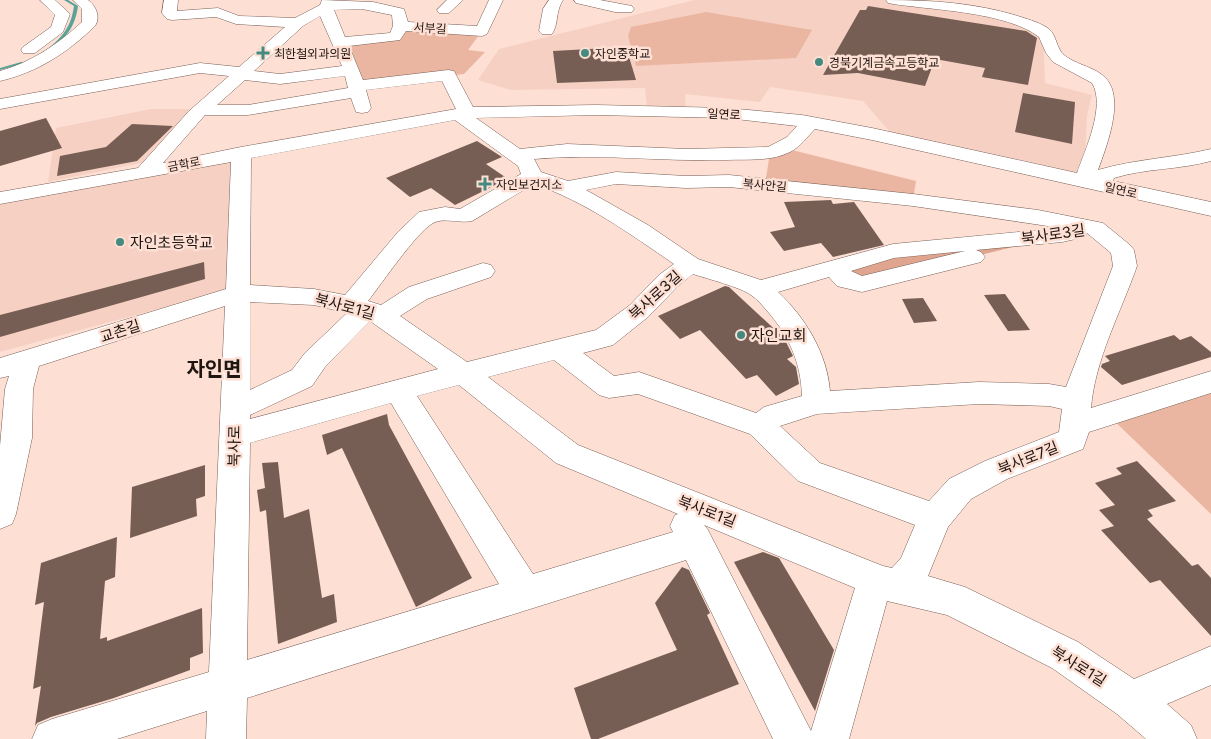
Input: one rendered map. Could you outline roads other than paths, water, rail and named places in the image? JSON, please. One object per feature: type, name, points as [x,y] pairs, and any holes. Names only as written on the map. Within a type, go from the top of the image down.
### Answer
[{"type":"street","points":[[0,62],[13,59],[37,45],[58,29],[63,14],[47,0]]},
{"type":"street","points":[[0,76],[40,62],[68,45],[90,24],[88,8],[80,0]]},
{"type":"street","points":[[172,0],[168,13],[172,16],[218,12],[236,20],[298,23]]},
{"type":"street","name":"서부길","points":[[329,2],[344,5],[385,7],[400,19],[482,31],[495,0]]},
{"type":"street","points":[[547,31],[550,9],[556,0]]},
{"type":"street","points":[[581,0],[600,3],[614,8],[627,9]]},
{"type":"street","points":[[893,0],[985,13],[1020,23],[1043,32],[1049,39],[1057,58],[1100,80],[1106,90],[1103,128],[1092,183]]},
{"type":"street","points":[[145,172],[200,110],[298,23],[329,2]]},
{"type":"street","points":[[329,2],[326,12],[341,42],[368,129]]},
{"type":"street","points":[[429,10],[464,9],[490,15]]},
{"type":"street","points":[[341,42],[396,36],[400,19],[414,11]]},
{"type":"street","points":[[0,104],[200,68],[280,79],[355,83],[448,75],[463,113],[527,163],[532,176]]},
{"type":"street","points":[[200,110],[248,110],[355,83]]},
{"type":"street","name":"일연로","points":[[368,129],[463,113],[596,110],[710,113],[811,122],[1211,209]]},
{"type":"street","points":[[516,156],[567,150],[687,154],[770,153],[784,148],[794,141],[811,122]]},
{"type":"street","name":"금학로","points":[[0,198],[368,129]]},
{"type":"street","name":"북사로","points":[[226,739],[240,292],[241,153]]},
{"type":"street","points":[[765,184],[770,153]]},
{"type":"street","points":[[1092,183],[1105,174],[1119,169],[1175,163],[1211,155]]},
{"type":"street","points":[[235,422],[302,378],[315,360],[367,310],[406,237],[426,217],[445,214],[464,216],[532,176],[567,188],[640,230],[690,264]]},
{"type":"street","name":"북사안길","points":[[567,188],[616,178],[686,182],[729,181],[958,206],[1038,217],[1095,228]]},
{"type":"street","name":"북사로3길","points":[[235,422],[398,390],[604,338],[639,311],[668,281],[690,264],[760,289],[834,269],[893,250],[1062,235],[1095,228],[1097,202],[1092,183]]},
{"type":"street","name":"북사로7길","points":[[829,739],[887,583],[913,570],[935,518],[960,489],[996,470],[1072,440],[1086,367],[1125,266],[1122,250],[1095,228]]},
{"type":"street","points":[[367,310],[483,271]]},
{"type":"street","points":[[760,289],[780,308],[797,330],[810,358],[817,384],[817,403]]},
{"type":"street","name":"북사로1길","points":[[240,292],[314,297],[367,310],[463,373],[567,454],[887,583],[952,599],[1065,655],[1131,700],[1177,739]]},
{"type":"street","name":"교촌길","points":[[13,365],[240,292]]},
{"type":"street","points":[[558,349],[609,387],[638,383],[760,426],[809,472],[935,518]]},
{"type":"street","points":[[0,514],[17,438],[19,389],[13,365]]},
{"type":"street","points":[[760,426],[774,415],[817,403],[979,393],[1049,395],[1077,412],[1211,382]]},
{"type":"street","points":[[398,390],[524,593]]},
{"type":"street","points":[[670,496],[696,541],[794,739]]},
{"type":"street","points":[[52,739],[696,541]]},
{"type":"street","points":[[1131,700],[1211,665]]},
{"type":"waterway","points":[[49,50],[64,36],[73,21],[76,6],[66,0]]},
{"type":"waterway","points":[[0,69],[21,63]]},
{"type":"place","name":"최한철외과의원","points":[[263,53]]},
{"type":"place","name":"자인중학교","points":[[585,53]]},
{"type":"place","name":"경북기계금속고등학교","points":[[819,62]]},
{"type":"place","name":"자인보건지소","points":[[485,184]]},
{"type":"place","name":"자인초등학교","points":[[120,242]]},
{"type":"place","name":"자인교회","points":[[741,335]]},
{"type":"district","name":"자인면","points":[[214,369]]}]
